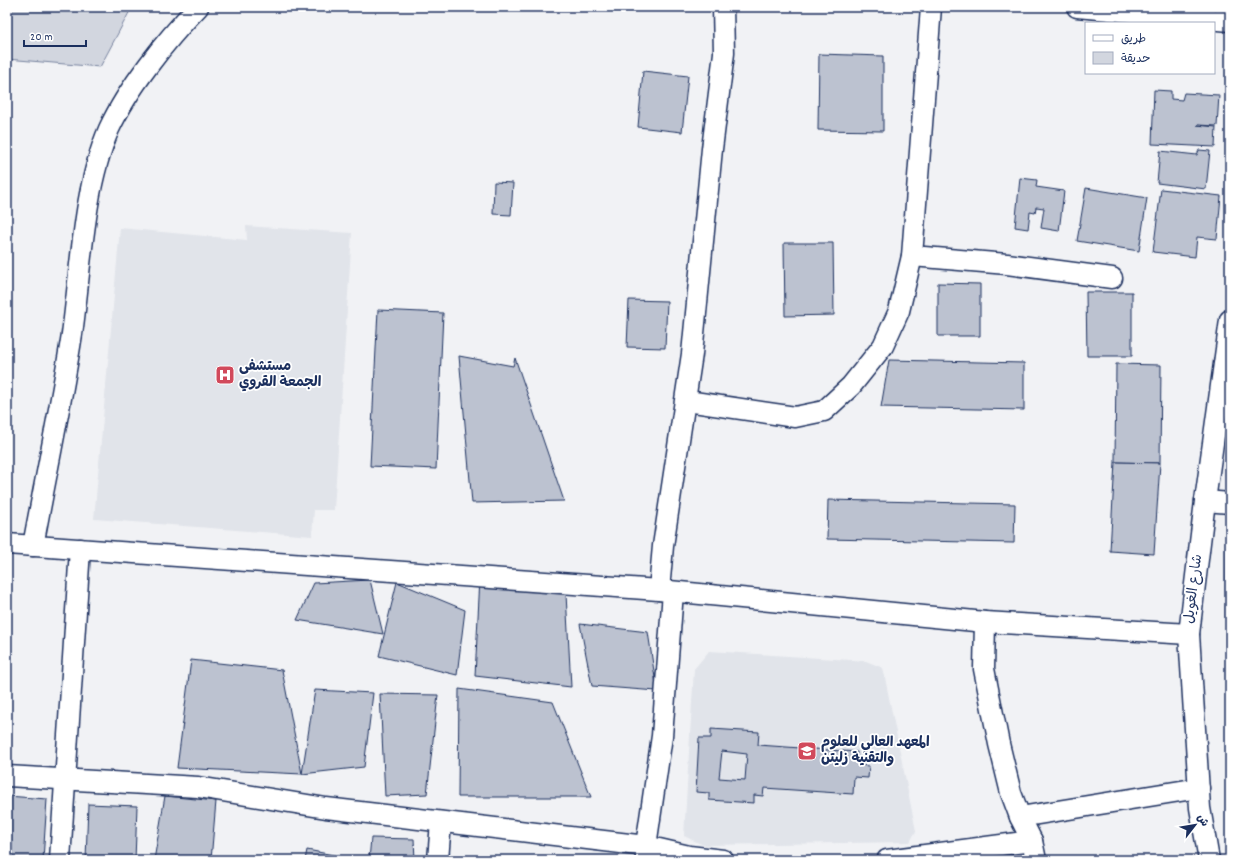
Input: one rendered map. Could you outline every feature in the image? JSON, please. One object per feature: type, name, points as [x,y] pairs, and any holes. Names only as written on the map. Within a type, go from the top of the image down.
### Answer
[{"type":"street","points":[[33,546],[72,335],[92,181],[109,129],[133,87],[184,21],[198,7]]},
{"type":"street","points":[[646,853],[662,736],[666,591],[663,546],[687,401],[712,149],[724,53],[723,7]]},
{"type":"street","points":[[687,401],[795,417],[824,411],[851,386],[883,346],[899,311],[912,256],[931,7]]},
{"type":"street","points":[[1077,7],[1135,10],[1230,21]]},
{"type":"street","points":[[912,256],[1007,264],[1112,278]]},
{"type":"street","name":"شارع الغويل","points":[[1209,860],[1200,808],[1189,634],[1205,501],[1230,320]]},
{"type":"street","points":[[1205,501],[1230,503]]},
{"type":"street","points":[[7,544],[666,591],[985,622],[1189,634]]},
{"type":"street","points":[[60,860],[80,549]]},
{"type":"street","points":[[887,860],[1034,851],[1011,793],[999,744],[984,669],[985,622]]},
{"type":"street","points":[[7,776],[65,778],[198,788],[326,808],[441,822],[646,853],[723,860]]},
{"type":"street","points":[[1020,817],[1199,788]]},
{"type":"street","points":[[438,860],[441,822]]},
{"type":"shaded area","name":"مستشفى الجمعة القروي","points":[[246,226],[352,233],[334,510],[314,510],[312,536],[94,519],[120,228],[247,240]]},
{"type":"shaded area","points":[[709,651],[866,661],[883,668],[916,831],[910,842],[703,845],[684,836],[694,669]]},
{"type":"green space","points":[[7,7],[132,7],[100,67],[7,59]]},
{"type":"building","points":[[819,54],[883,56],[883,131],[818,130]]},
{"type":"building","points":[[643,71],[688,76],[682,132],[638,127]]},
{"type":"building","points":[[1154,90],[1171,91],[1171,99],[1182,100],[1184,93],[1219,95],[1217,126],[1197,125],[1216,127],[1215,147],[1152,144]]},
{"type":"building","points":[[1199,150],[1210,151],[1206,189],[1157,183],[1160,151],[1197,155]]},
{"type":"building","points":[[1020,178],[1037,180],[1036,187],[1064,191],[1059,231],[1041,228],[1044,208],[1036,207],[1035,213],[1030,212],[1028,229],[1015,227]]},
{"type":"building","points":[[494,182],[513,183],[511,215],[493,214]]},
{"type":"building","points":[[1086,188],[1147,198],[1139,251],[1077,241]]},
{"type":"building","points":[[1161,189],[1221,196],[1217,239],[1197,237],[1195,257],[1153,252]]},
{"type":"building","points":[[784,243],[833,243],[834,315],[785,316]]},
{"type":"building","points":[[938,283],[980,284],[980,336],[938,336]]},
{"type":"building","points":[[1086,292],[1132,292],[1132,356],[1087,356]]},
{"type":"building","points":[[629,300],[667,301],[665,348],[627,347]]},
{"type":"building","points":[[378,310],[443,313],[436,469],[370,466]]},
{"type":"building","points":[[459,356],[513,366],[515,358],[564,501],[472,503]]},
{"type":"building","points":[[889,360],[1024,363],[1024,410],[881,407]]},
{"type":"building","points":[[1116,364],[1161,365],[1160,463],[1115,462]]},
{"type":"building","points":[[1115,462],[1160,463],[1154,554],[1110,551]]},
{"type":"building","points":[[828,500],[1015,504],[1014,543],[827,539]]},
{"type":"building","points":[[1227,520],[1230,520],[1230,612],[1226,612]]},
{"type":"building","points":[[480,578],[566,594],[571,687],[475,676]]},
{"type":"building","points":[[370,580],[383,634],[297,620],[314,583]]},
{"type":"building","points":[[397,582],[465,610],[457,675],[379,656]]},
{"type":"building","points":[[1226,612],[1230,612],[1230,705],[1227,705]]},
{"type":"building","points":[[580,624],[648,632],[657,691],[592,686]]},
{"type":"building","points":[[191,660],[282,670],[302,774],[177,768]]},
{"type":"building","points":[[459,689],[553,702],[591,797],[458,797]]},
{"type":"building","points":[[315,690],[373,693],[364,767],[302,774]]},
{"type":"building","points":[[380,694],[438,695],[427,794],[385,796]]},
{"type":"building","points":[[711,729],[759,732],[758,745],[857,752],[857,765],[869,766],[868,778],[854,777],[853,794],[764,788],[763,796],[754,795],[754,803],[709,800],[709,793],[696,792],[699,738],[711,738]],"holes":[[[722,751],[747,754],[745,780],[719,778]]]},
{"type":"building","points":[[7,796],[47,799],[43,860],[7,860]]},
{"type":"building","points":[[165,796],[216,801],[211,860],[154,860]]},
{"type":"building","points":[[88,804],[137,806],[135,860],[86,860]]},
{"type":"building","points":[[371,838],[414,839],[415,860],[369,860]]},
{"type":"building","points":[[307,850],[339,856],[339,860],[305,860]]},
{"type":"place","name":"مستشفى الجمعة القروي","points":[[225,375]]},
{"type":"place","name":"المعهد العالي للعلوم والتقنية زليتن","points":[[807,751]]}]
